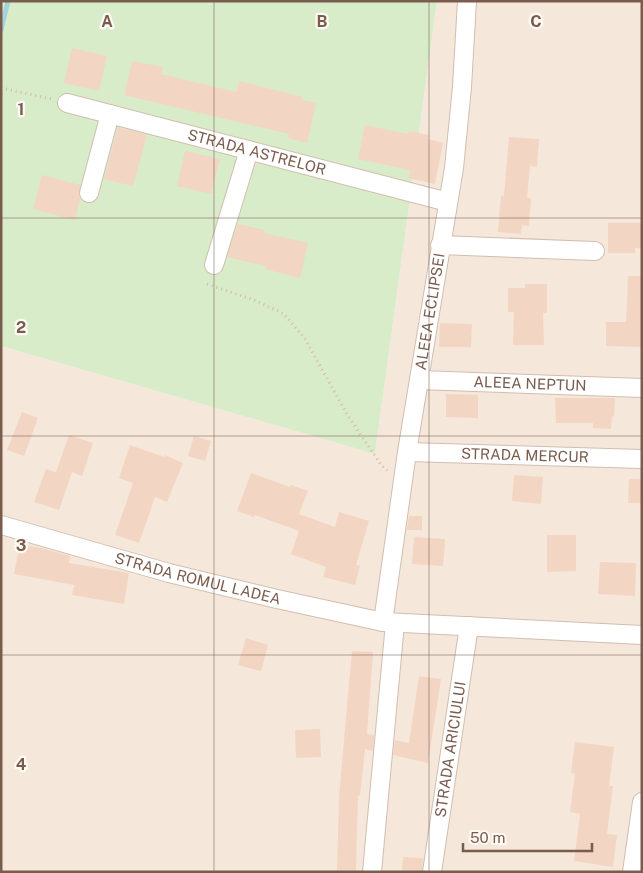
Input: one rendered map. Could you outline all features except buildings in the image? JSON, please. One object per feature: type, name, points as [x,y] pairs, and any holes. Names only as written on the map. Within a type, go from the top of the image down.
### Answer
[{"type":"street","name":"ALEEA ECLIPSEI","points":[[389,623],[407,452],[454,168],[462,88],[466,1]]},
{"type":"street","name":"STRADA ASTRELOR","points":[[67,103],[448,202]]},
{"type":"street","points":[[89,193],[110,114]]},
{"type":"street","points":[[214,265],[249,150]]},
{"type":"street","points":[[440,245],[595,251]]},
{"type":"street","name":"ALEEA NEPTUN","points":[[419,380],[642,388]]},
{"type":"street","name":"STRADA MERCUR","points":[[407,452],[642,459]]},
{"type":"street","name":"STRADA ROMUL LADEA","points":[[1,525],[169,573],[389,623],[642,635]]},
{"type":"street","points":[[372,872],[389,623]]},
{"type":"street","name":"STRADA ARICIULUI","points":[[432,872],[470,626]]},
{"type":"street","points":[[632,872],[642,802]]},
{"type":"path","points":[[1,88],[67,103]]},
{"type":"path","points":[[207,284],[254,300],[284,314],[305,339],[348,416],[376,458],[382,466],[403,482]]},
{"type":"shaded area","points":[[437,1],[642,1],[642,872],[1,872],[1,346],[375,454]]},
{"type":"green space","points":[[1,1],[437,1],[375,454],[1,346]]},
{"type":"waterway","points":[[1,30],[8,1]]}]
